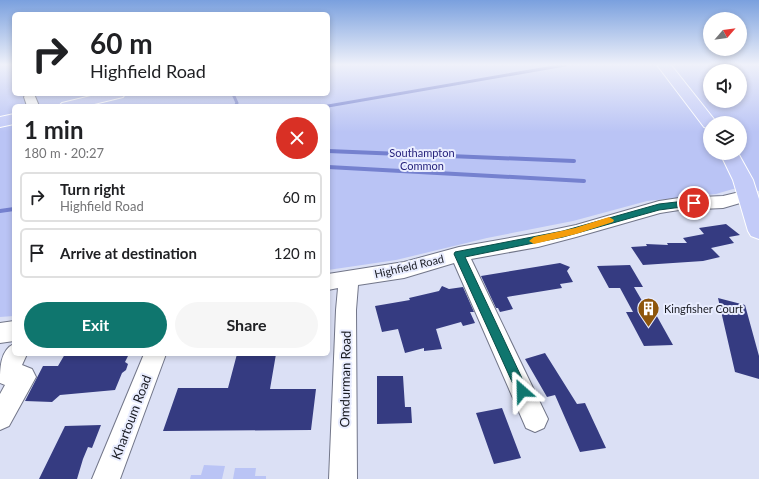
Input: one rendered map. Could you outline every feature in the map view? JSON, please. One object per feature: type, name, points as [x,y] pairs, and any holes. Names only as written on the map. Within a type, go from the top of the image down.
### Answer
[{"type":"main road","points":[[681,87],[704,116]]},
{"type":"main road","points":[[76,104],[110,96]]},
{"type":"main road","points":[[0,122],[12,119]]},
{"type":"main road","points":[[733,160],[743,180],[759,229]]},
{"type":"street","name":"Highfield Road","points":[[339,281],[404,270],[459,254],[561,234],[659,207],[679,204],[723,202],[748,195]]},
{"type":"street","points":[[459,254],[535,419]]},
{"type":"street","name":"Omdurman Road","points":[[339,281],[346,310],[343,479]]},
{"type":"street","points":[[0,333],[12,331]]},
{"type":"street","name":"Khartoum Road","points":[[106,479],[154,356]]},
{"type":"street","points":[[0,417],[24,377],[7,368]]},
{"type":"green space","name":"Southampton Common","points":[[0,87],[12,87],[12,96],[330,96],[330,87],[703,87],[703,108],[747,108],[747,87],[759,87],[759,191],[733,189],[716,194],[647,201],[573,221],[487,238],[396,260],[330,270],[330,104],[12,104],[12,316],[0,317]]},
{"type":"green space","points":[[204,465],[225,466],[222,479],[190,479],[191,475],[201,475]]},
{"type":"green space","points":[[235,468],[256,468],[255,476],[266,476],[266,479],[233,479]]},
{"type":"building","points":[[726,224],[740,235],[729,237],[734,243],[711,248],[720,257],[703,261],[643,265],[631,247],[647,246],[646,244],[668,245],[667,243],[687,243],[683,238],[704,234],[699,228]]},
{"type":"building","points":[[560,263],[570,267],[567,271],[573,282],[560,284],[562,288],[507,297],[513,309],[500,312],[498,308],[496,308],[481,276]]},
{"type":"building","points":[[630,265],[643,287],[634,287],[648,311],[654,311],[673,345],[644,346],[626,312],[633,312],[620,288],[609,288],[597,266]]},
{"type":"building","points":[[442,286],[449,289],[463,287],[474,312],[470,312],[475,323],[463,326],[461,322],[436,329],[442,349],[424,351],[424,348],[405,353],[398,329],[382,332],[375,306],[410,300],[409,298],[439,291]]},
{"type":"building","points":[[718,298],[745,305],[759,356],[759,379],[735,372]]},
{"type":"building","points":[[545,353],[577,404],[585,403],[606,448],[580,452],[555,395],[547,397],[525,359]]},
{"type":"building","points":[[64,356],[128,356],[125,362],[128,364],[126,370],[122,373],[115,390],[60,395],[52,402],[25,401],[43,366],[58,366]]},
{"type":"building","points":[[236,356],[276,356],[270,389],[316,389],[311,430],[163,431],[178,388],[228,388]]},
{"type":"building","points":[[377,376],[403,376],[405,407],[411,407],[412,423],[377,424]]},
{"type":"building","points":[[502,408],[521,458],[494,464],[476,413]]},
{"type":"building","points":[[101,425],[92,448],[88,447],[77,479],[39,479],[65,426]]},
{"type":"waterway","points":[[330,106],[436,87]]},
{"type":"waterway","points":[[234,96],[236,104]]},
{"type":"waterway","points":[[330,151],[574,161]]},
{"type":"waterway","points":[[330,167],[584,181]]},
{"type":"waterway","points":[[0,211],[12,209]]},
{"type":"slow traffic","points":[[534,241],[576,231],[609,220]]},
{"type":"place","name":"Kingfisher Court","points":[[649,328]]},
{"type":"route","points":[[522,391],[459,254],[538,240],[576,231],[659,207],[694,203]]}]
